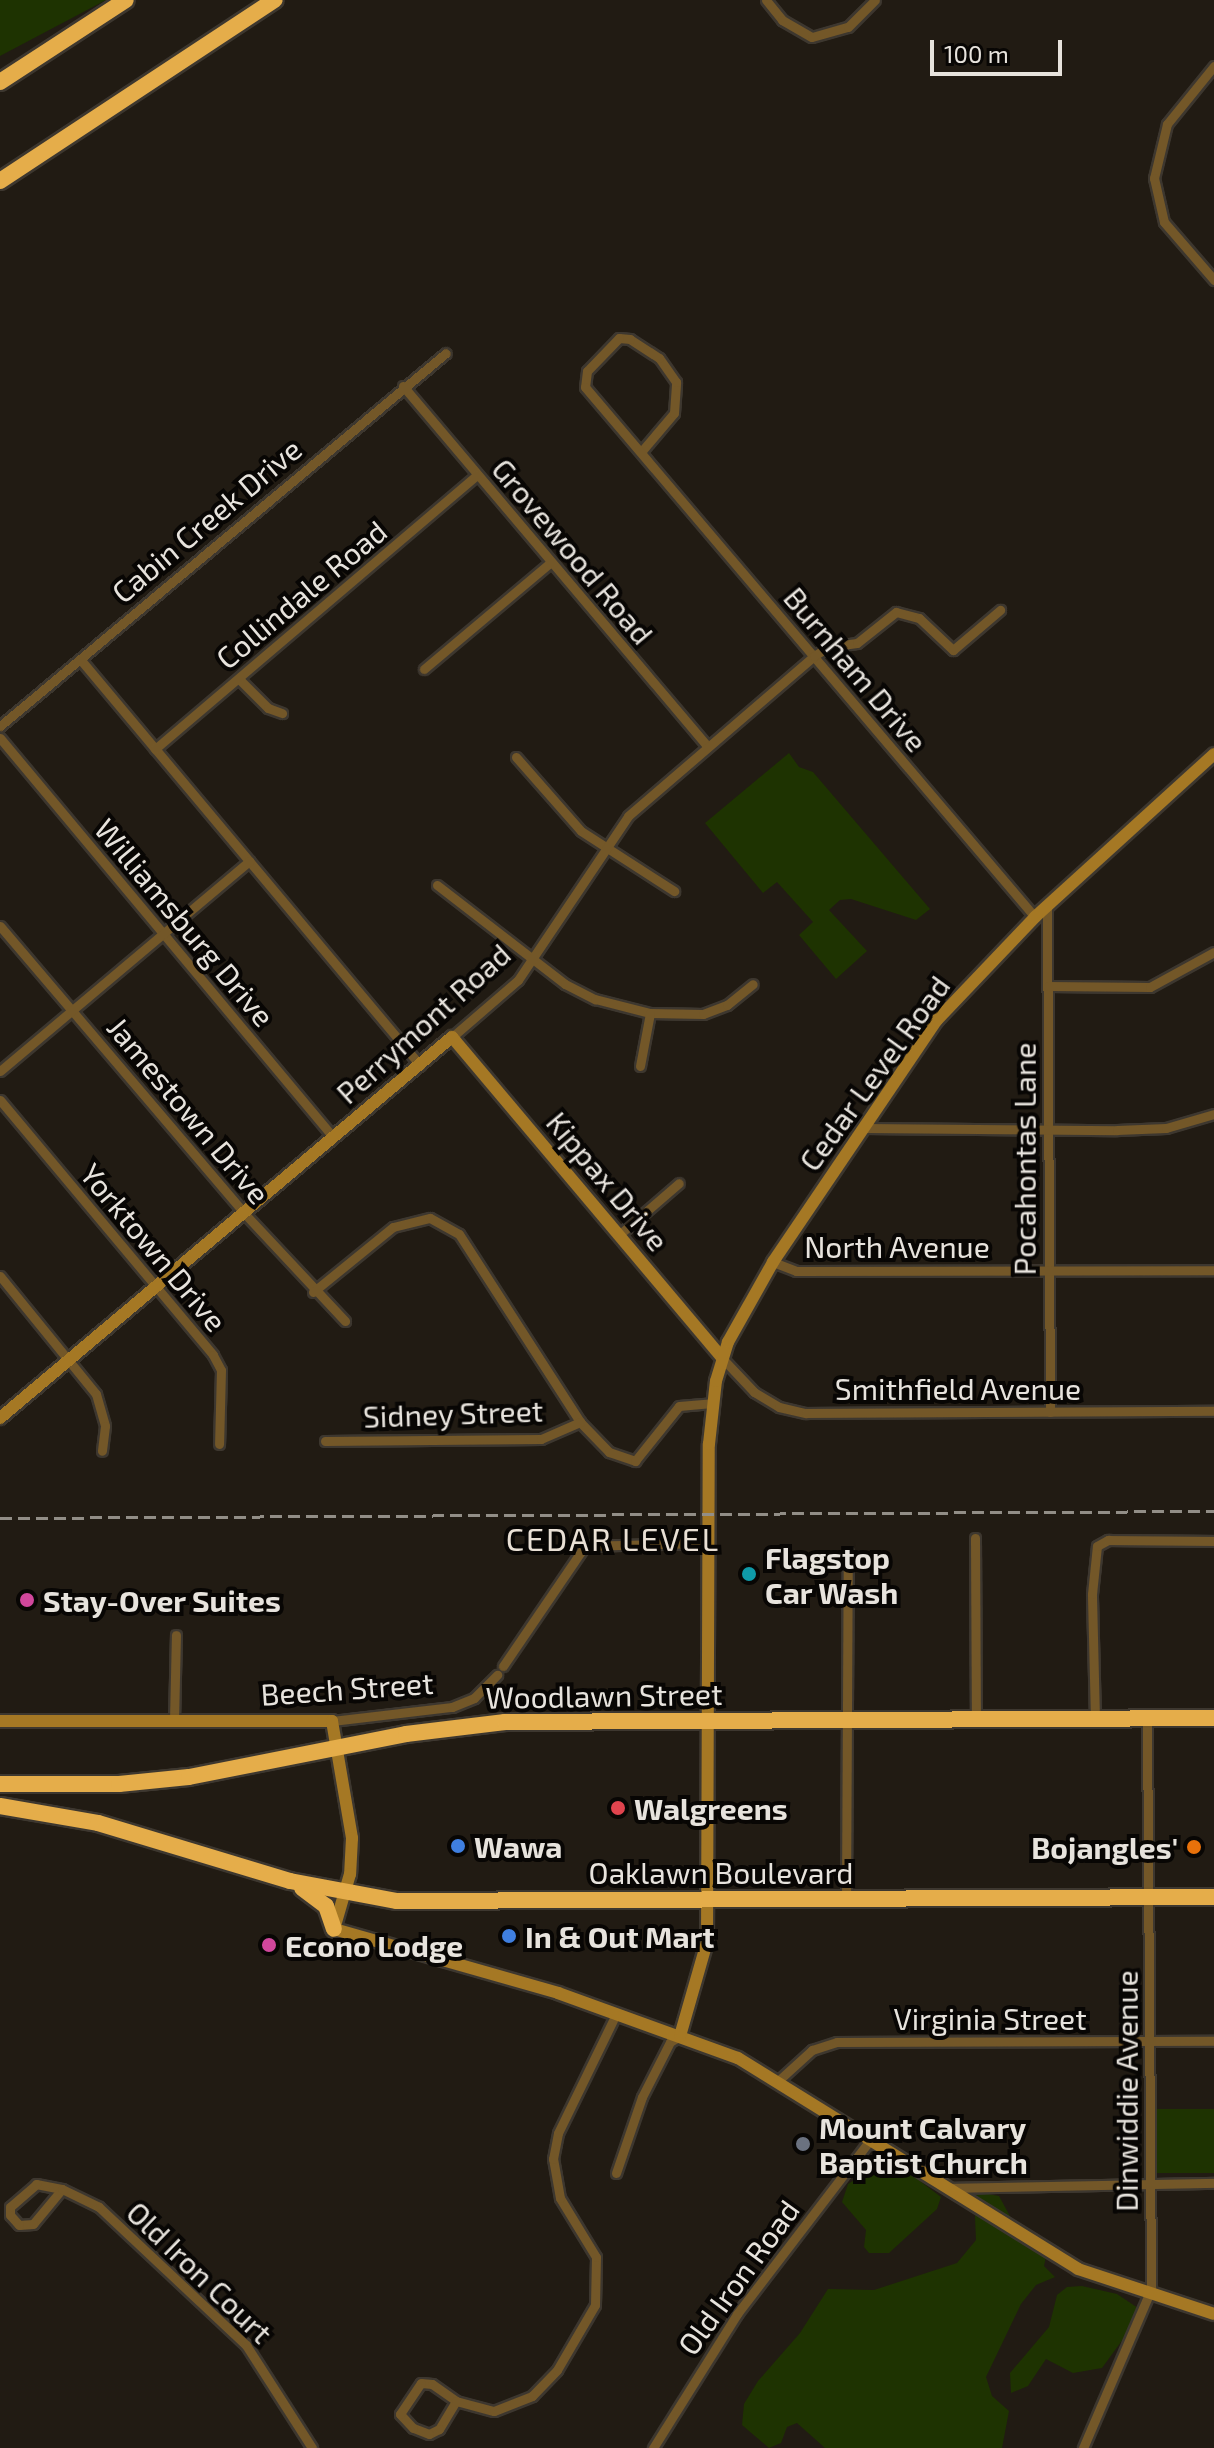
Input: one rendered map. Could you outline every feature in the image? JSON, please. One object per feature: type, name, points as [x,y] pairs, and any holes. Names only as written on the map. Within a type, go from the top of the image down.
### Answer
[{"type":"highway","points":[[0,82],[126,0]]},
{"type":"highway","points":[[0,181],[275,0]]},
{"type":"highway","name":"Woodlawn Street","points":[[0,1784],[160,1780],[339,1749],[422,1731],[505,1722],[1214,1718]]},
{"type":"highway","name":"Oaklawn Boulevard","points":[[0,1806],[98,1823],[290,1881],[345,1894],[434,1902],[1214,1897]]},
{"type":"highway","points":[[290,1881],[326,1906],[334,1929]]},
{"type":"street","points":[[766,0],[782,20],[812,37],[848,27],[875,0]]},
{"type":"street","points":[[1214,66],[1167,124],[1154,178],[1164,222],[1214,280]]},
{"type":"street","name":"Burnham Drive","points":[[641,452],[674,413],[676,382],[659,358],[630,339],[619,338],[587,371],[583,382],[641,452],[1035,917]]},
{"type":"street","name":"Cabin Creek Drive","points":[[0,726],[446,353]]},
{"type":"street","name":"Grovewood Road","points":[[403,386],[707,746]]},
{"type":"street","name":"Collindale Road","points":[[155,749],[477,475]]},
{"type":"street","points":[[424,669],[551,562]]},
{"type":"street","name":"Perrymont Road","points":[[0,1418],[505,993],[533,960],[637,807],[814,656],[857,643],[896,612],[919,618],[953,650],[1000,610]]},
{"type":"street","points":[[80,659],[420,1065]]},
{"type":"street","points":[[239,679],[268,708],[282,713]]},
{"type":"street","name":"Williamsburg Drive","points":[[0,738],[333,1137]]},
{"type":"street","name":"Cedar Level Road","points":[[680,2036],[704,1964],[709,1900],[707,1720],[712,1403],[722,1358],[739,1318],[773,1262],[937,1020],[1047,905],[1214,754]]},
{"type":"street","points":[[516,757],[569,820],[606,849],[674,891]]},
{"type":"street","points":[[0,1071],[252,864]]},
{"type":"street","points":[[437,885],[533,960],[581,993],[650,1013],[703,1014],[727,1005],[753,984]]},
{"type":"street","name":"Pocahontas Lane","points":[[1047,905],[1050,1412]]},
{"type":"street","name":"Jamestown Drive","points":[[0,926],[244,1213],[313,1292],[345,1321]]},
{"type":"street","points":[[1048,986],[1138,989],[1185,971],[1214,952]]},
{"type":"street","points":[[640,1066],[650,1013]]},
{"type":"street","name":"Kippax Drive","points":[[452,1037],[722,1358]]},
{"type":"street","name":"Yorktown Drive","points":[[0,1100],[157,1286],[221,1370],[219,1444]]},
{"type":"street","points":[[864,1128],[1166,1128],[1214,1114]]},
{"type":"street","points":[[619,1235],[679,1183]]},
{"type":"street","points":[[313,1292],[393,1227],[413,1219],[444,1224],[459,1234],[580,1422],[621,1458],[635,1461],[679,1406],[712,1403]]},
{"type":"street","name":"North Avenue","points":[[773,1262],[796,1271],[1214,1270]]},
{"type":"street","points":[[0,1276],[70,1359],[101,1404],[102,1451]]},
{"type":"street","name":"Smithfield Avenue","points":[[722,1358],[754,1392],[792,1411],[1214,1411]]},
{"type":"street","name":"Sidney Street","points":[[325,1441],[541,1439],[580,1422]]},
{"type":"street","points":[[975,1538],[976,1719]]},
{"type":"street","points":[[1095,1719],[1093,1559],[1102,1542],[1214,1541]]},
{"type":"street","name":"Beech Street","points":[[0,1721],[332,1721],[452,1707],[474,1698],[500,1670],[585,1546],[709,1543]]},
{"type":"street","points":[[846,1899],[848,1552]]},
{"type":"street","points":[[174,1721],[176,1635]]},
{"type":"street","name":"Dinwiddie Avenue","points":[[1083,2448],[1150,2296],[1147,1718]]},
{"type":"street","points":[[332,1721],[352,1838],[345,1894],[334,1929],[680,2036],[779,2080],[1078,2269],[1150,2296],[1214,2314]]},
{"type":"street","points":[[456,2401],[439,2429],[429,2434],[413,2428],[400,2414],[421,2383],[432,2384],[456,2401],[494,2411],[532,2396],[557,2370],[595,2305],[596,2257],[560,2198],[553,2159],[558,2133],[616,2014]]},
{"type":"street","points":[[616,2173],[642,2097],[670,2042],[680,2036]]},
{"type":"street","name":"Virginia Street","points":[[779,2080],[812,2050],[837,2042],[1214,2041]]},
{"type":"street","name":"Old Iron Road","points":[[653,2448],[752,2293],[870,2140]]},
{"type":"street","points":[[948,2188],[1214,2183]]},
{"type":"street","points":[[42,2184],[62,2189],[33,2224],[19,2225],[10,2215],[10,2207],[30,2187],[42,2184]]},
{"type":"street","name":"Old Iron Court","points":[[62,2189],[99,2207],[246,2345],[312,2448]]},
{"type":"green space","points":[[0,0],[106,0],[0,56]]},
{"type":"green space","points":[[789,753],[799,767],[813,772],[930,909],[916,920],[851,899],[840,900],[829,910],[867,951],[836,979],[799,935],[813,922],[777,882],[763,893],[705,823]]},
{"type":"green space","points":[[1156,2109],[1214,2109],[1214,2173],[1156,2173]]},
{"type":"green space","points":[[877,2166],[912,2175],[941,2197],[937,2209],[889,2253],[869,2253],[864,2247],[866,2230],[842,2202],[848,2184]]},
{"type":"green space","points":[[974,2195],[999,2196],[1011,2218],[1049,2243],[1044,2266],[1055,2277],[1036,2285],[1021,2304],[986,2377],[992,2396],[1009,2411],[1002,2448],[825,2448],[797,2423],[787,2427],[781,2443],[769,2448],[742,2425],[744,2404],[758,2381],[800,2333],[828,2289],[874,2290],[957,2263],[976,2240]]},
{"type":"green space","points":[[1082,2286],[1117,2294],[1138,2308],[1137,2320],[1102,2368],[1073,2373],[1046,2359],[1028,2386],[1011,2393],[1010,2373],[1049,2327],[1057,2295],[1067,2287]]},
{"type":"railway","points":[[0,1518],[1214,1511]]},
{"type":"place","name":"Flagstop Car Wash","points":[[749,1574]]},
{"type":"place","name":"Stay-Over Suites","points":[[27,1600]]},
{"type":"place","name":"Walgreens","points":[[618,1808]]},
{"type":"place","name":"Wawa","points":[[458,1846]]},
{"type":"place","name":"Bojangles'","points":[[1194,1847]]},
{"type":"place","name":"In & Out Mart","points":[[509,1936]]},
{"type":"place","name":"Econo Lodge","points":[[269,1945]]},
{"type":"place","name":"Mount Calvary Baptist Church","points":[[803,2144]]},
{"type":"district","name":"CEDAR LEVEL","points":[[613,1538]]}]
